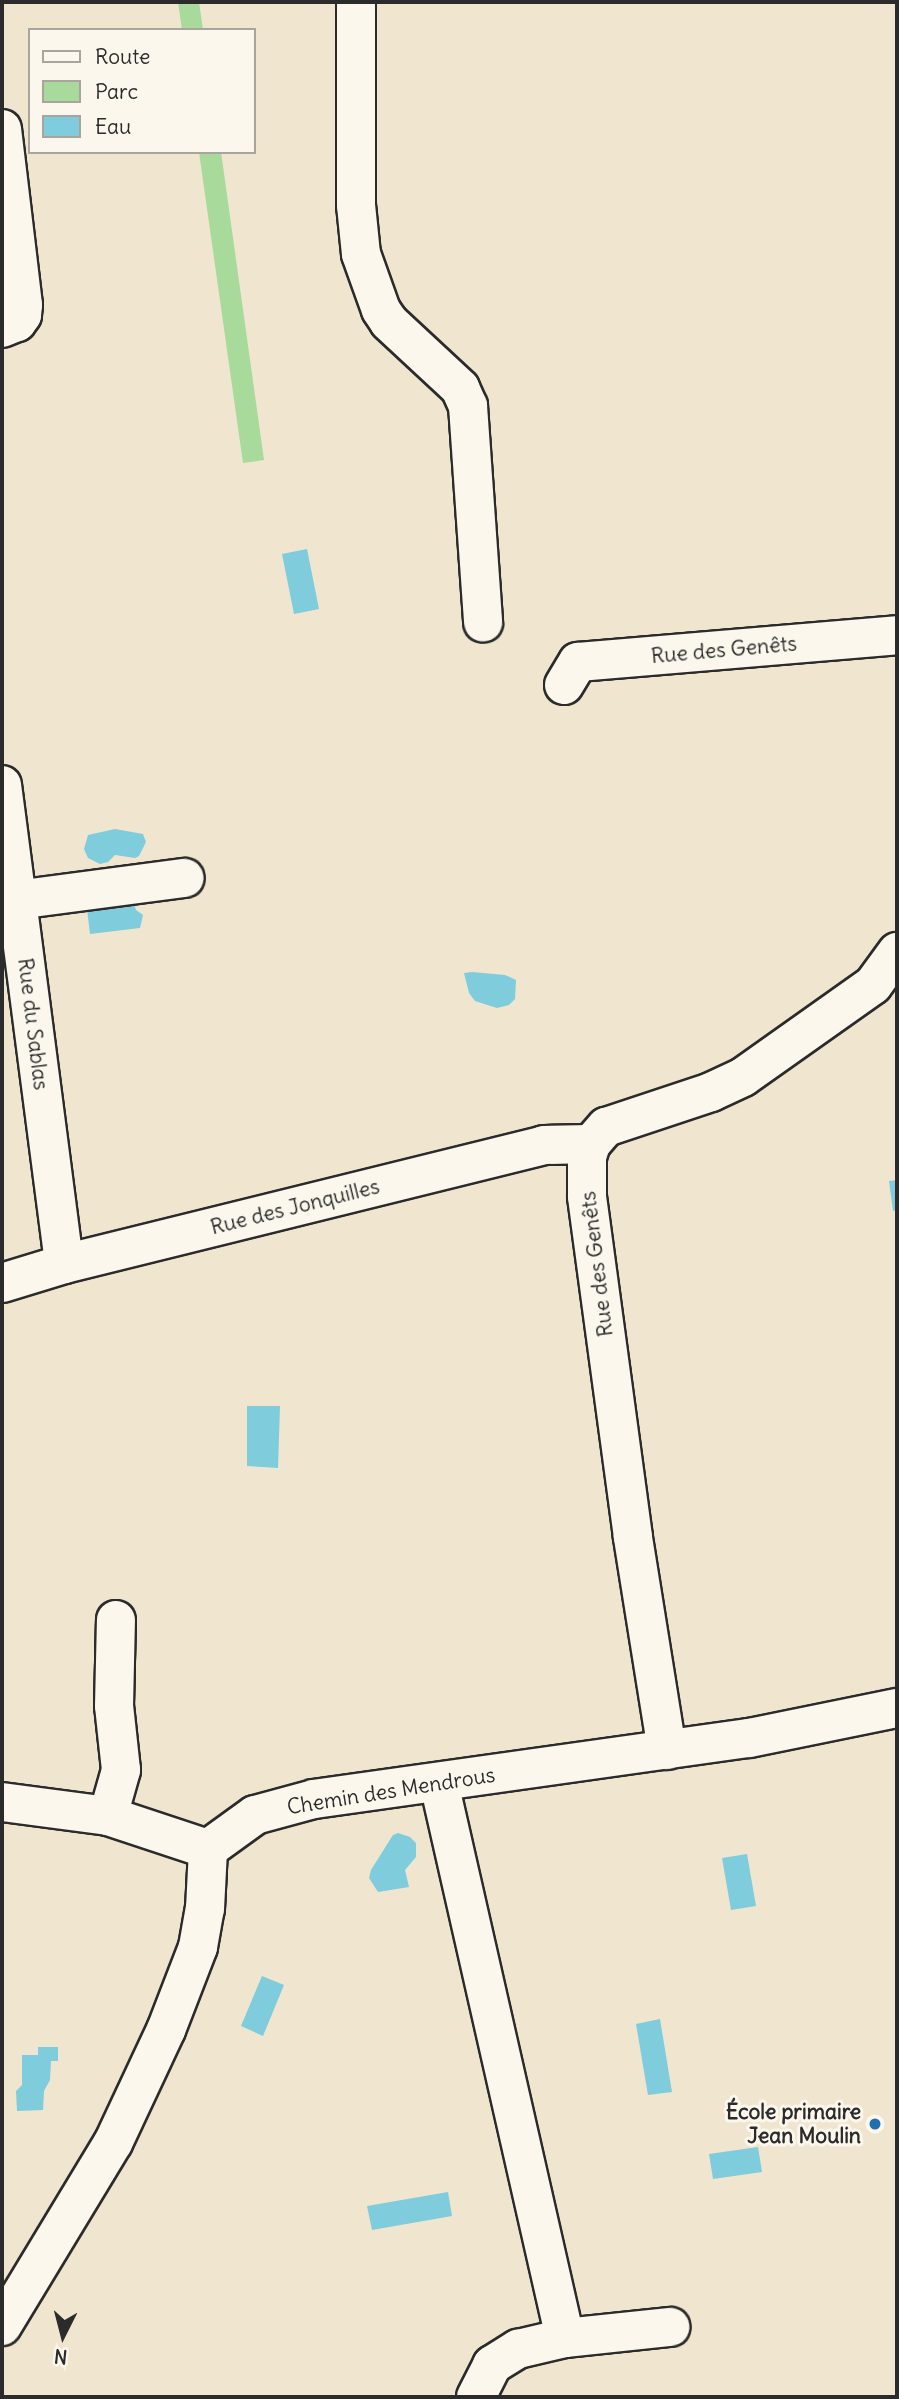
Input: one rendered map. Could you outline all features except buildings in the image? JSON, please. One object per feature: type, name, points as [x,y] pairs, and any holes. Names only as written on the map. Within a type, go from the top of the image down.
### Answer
[{"type":"street","points":[[356,2],[356,205],[361,254],[381,310],[389,322],[460,388],[468,406],[483,622]]},
{"type":"street","points":[[2,129],[23,305],[22,315],[17,322],[2,328]]},
{"type":"street","name":"Rue des Genêts","points":[[564,685],[578,662],[897,635]]},
{"type":"street","name":"Rue du Sablas","points":[[2,785],[64,1264]]},
{"type":"street","points":[[17,900],[185,878]]},
{"type":"street","points":[[591,1144],[606,1127],[711,1092],[743,1077],[873,985],[897,952]]},
{"type":"street","name":"Rue des Genêts","points":[[591,1144],[587,1157],[587,1196],[633,1537],[667,1750]]},
{"type":"street","name":"Rue des Jonquilles","points":[[2,1283],[64,1264],[544,1146],[591,1144]]},
{"type":"street","points":[[108,1816],[121,1769],[114,1706],[116,1620]]},
{"type":"street","name":"Chemin des Mendrous","points":[[208,1849],[255,1815],[314,1799],[749,1738],[897,1708]]},
{"type":"street","points":[[439,1783],[565,2338]]},
{"type":"street","points":[[2,1802],[108,1816],[208,1849],[205,1909],[198,1947],[166,2030],[113,2143],[2,2324]]},
{"type":"street","points":[[476,2397],[492,2365],[519,2349],[565,2338],[670,2327]]},
{"type":"green space","points":[[178,2],[199,2],[203,28],[182,28]]},
{"type":"green space","points":[[199,154],[221,154],[264,460],[243,463]]},
{"type":"water","points":[[307,549],[319,609],[294,614],[282,554]]},
{"type":"water","points":[[115,829],[143,834],[146,842],[139,856],[135,858],[115,855],[108,862],[100,864],[88,858],[84,849],[88,835]]},
{"type":"water","points":[[134,904],[136,910],[143,915],[140,928],[90,934],[87,909]]},
{"type":"water","points":[[464,973],[505,975],[516,980],[515,999],[509,1005],[497,1008],[475,1001],[469,993]]},
{"type":"water","points":[[897,1180],[897,1210],[893,1211],[889,1181]]},
{"type":"water","points":[[247,1406],[280,1406],[278,1468],[247,1466]]},
{"type":"water","points":[[398,1833],[410,1837],[416,1843],[416,1857],[405,1870],[409,1887],[378,1892],[369,1878],[371,1870],[393,1835]]},
{"type":"water","points":[[747,1854],[756,1906],[731,1910],[722,1858]]},
{"type":"water","points":[[262,1976],[284,1985],[263,2036],[241,2026]]},
{"type":"water","points":[[660,2019],[672,2092],[648,2095],[636,2024]]},
{"type":"water","points":[[38,2047],[58,2047],[58,2061],[51,2061],[43,2110],[17,2111],[16,2091],[22,2085],[22,2055],[38,2055]]},
{"type":"water","points":[[758,2147],[762,2172],[713,2179],[709,2154]]},
{"type":"water","points":[[448,2192],[452,2216],[372,2230],[367,2206]]},
{"type":"place","name":"École primaire Jean Moulin","points":[[875,2124]]}]
